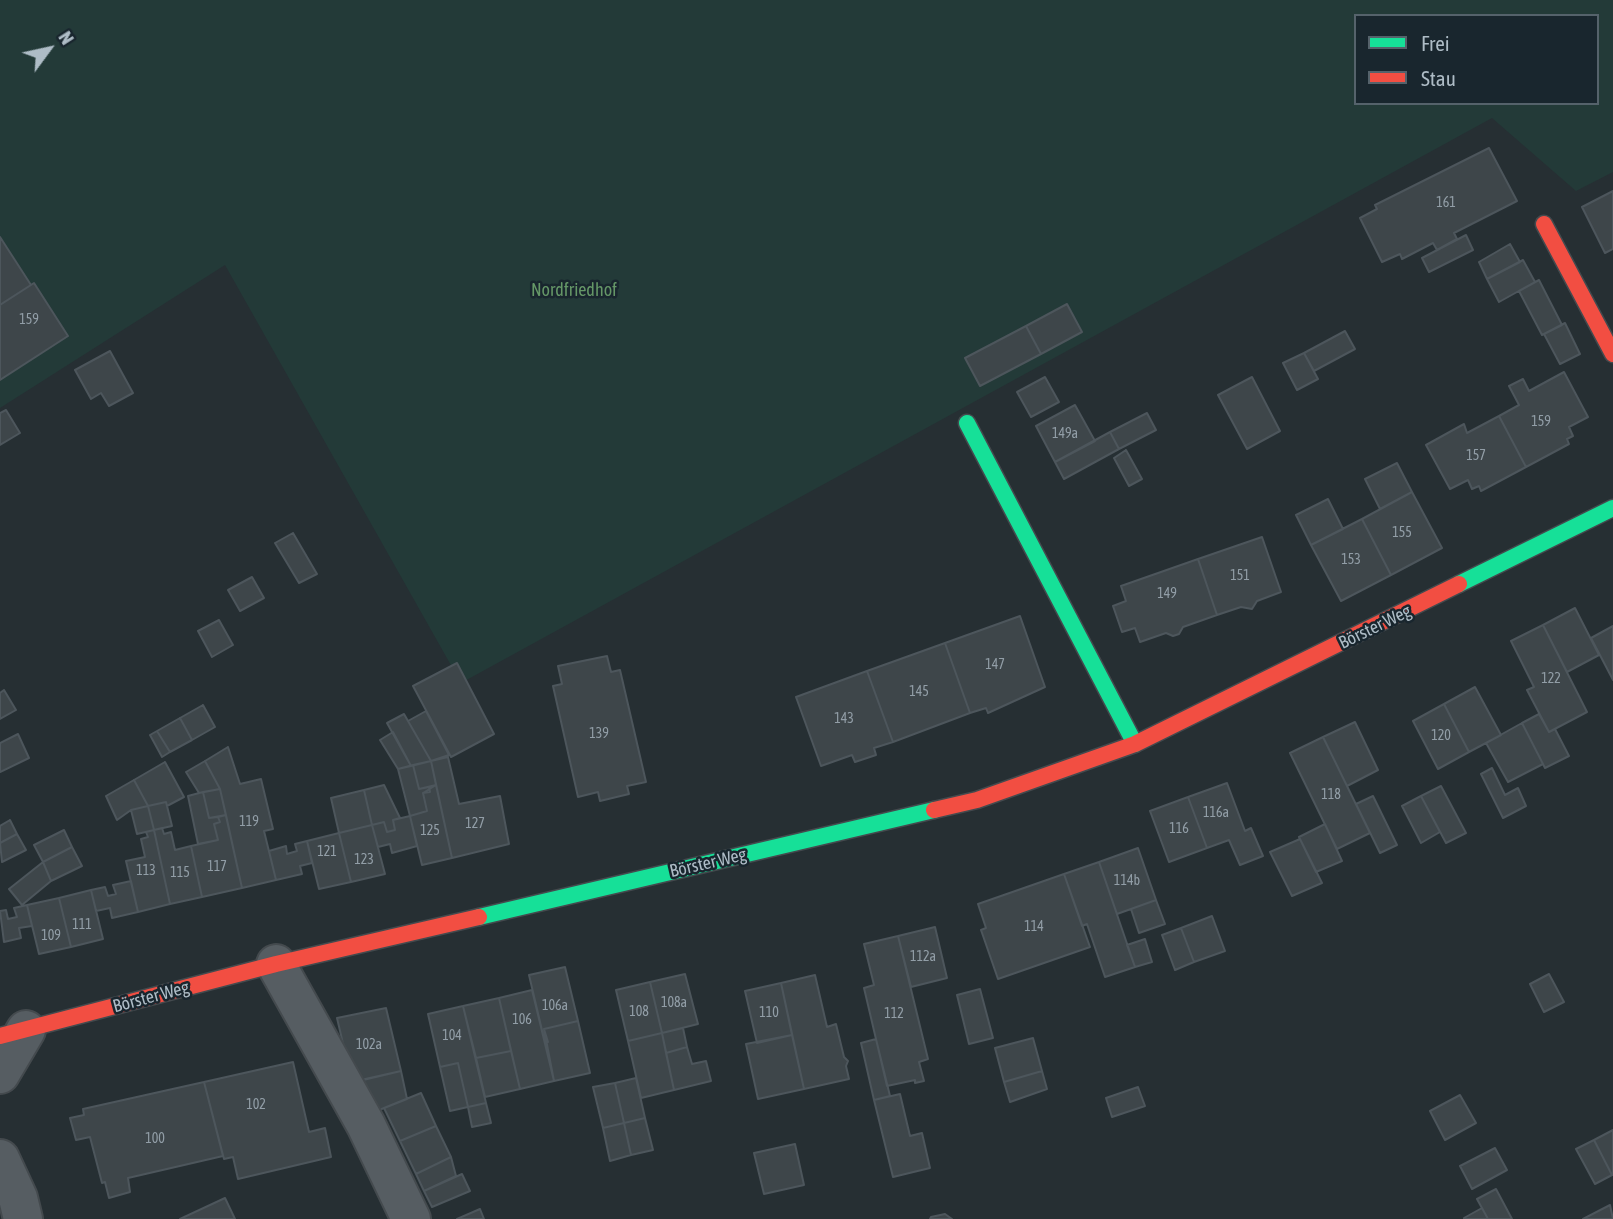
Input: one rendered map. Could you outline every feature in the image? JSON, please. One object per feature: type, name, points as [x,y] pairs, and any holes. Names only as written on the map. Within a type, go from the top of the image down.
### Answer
[{"type":"street","points":[[1544,224],[1613,354]]},
{"type":"street","points":[[967,423],[1135,744]]},
{"type":"street","name":"Börster Weg","points":[[0,1074],[13,1033],[276,964],[977,800],[1135,744],[1613,508]]},
{"type":"street","points":[[276,964],[366,1125],[411,1219]]},
{"type":"street","points":[[0,1159],[18,1198],[23,1219]]},
{"type":"green space","name":"Nordfriedhof","points":[[0,0],[1613,0],[1613,172],[1576,191],[1492,118],[461,683],[225,265],[0,408]]},
{"type":"building","points":[[1489,148],[1517,201],[1454,233],[1457,239],[1437,250],[1433,243],[1402,259],[1400,254],[1382,262],[1360,218],[1377,209],[1375,205]]},
{"type":"building","points":[[1613,191],[1613,249],[1605,253],[1582,207]]},
{"type":"building","points":[[1466,235],[1473,250],[1429,272],[1422,258]]},
{"type":"building","points":[[0,237],[31,285],[0,305]]},
{"type":"building","points":[[1510,244],[1520,262],[1487,279],[1479,262]]},
{"type":"building","points":[[1523,260],[1535,282],[1499,302],[1487,279]]},
{"type":"building","points":[[1539,280],[1562,325],[1542,335],[1519,291]]},
{"type":"building","points":[[34,283],[68,336],[0,380],[0,305]]},
{"type":"building","points":[[1067,304],[1082,332],[1041,354],[1026,326]]},
{"type":"building","points":[[1565,323],[1580,354],[1560,364],[1544,334]]},
{"type":"building","points":[[1026,326],[1041,354],[980,386],[965,358]]},
{"type":"building","points":[[1345,331],[1355,349],[1314,371],[1304,353]]},
{"type":"building","points":[[110,351],[133,393],[109,406],[101,393],[91,399],[75,370]]},
{"type":"building","points":[[1304,353],[1318,379],[1297,390],[1283,363]]},
{"type":"building","points":[[1564,372],[1588,417],[1569,427],[1573,436],[1567,439],[1569,444],[1526,467],[1499,416],[1519,405],[1509,386],[1523,379],[1529,391]]},
{"type":"building","points":[[1045,377],[1059,402],[1031,417],[1017,392]]},
{"type":"building","points":[[1252,377],[1280,431],[1247,449],[1218,395]]},
{"type":"building","points":[[1075,405],[1095,441],[1055,462],[1036,426]]},
{"type":"building","points":[[6,410],[20,433],[0,445],[0,413]]},
{"type":"building","points":[[1147,413],[1156,430],[1119,449],[1110,432]]},
{"type":"building","points":[[1499,416],[1526,467],[1481,491],[1479,486],[1472,489],[1468,480],[1450,489],[1426,445],[1464,424],[1467,433]]},
{"type":"building","points":[[1110,432],[1119,449],[1064,479],[1055,462]]},
{"type":"building","points":[[1126,450],[1142,479],[1129,486],[1114,458]]},
{"type":"building","points":[[1397,463],[1412,492],[1380,509],[1365,479]]},
{"type":"building","points":[[1412,492],[1442,548],[1391,575],[1362,519]]},
{"type":"building","points":[[1328,499],[1343,529],[1311,545],[1296,515]]},
{"type":"building","points":[[1362,519],[1391,575],[1341,601],[1311,545]]},
{"type":"building","points":[[293,533],[317,574],[299,583],[275,543]]},
{"type":"building","points":[[1262,537],[1281,592],[1257,601],[1252,609],[1241,607],[1217,615],[1198,559]]},
{"type":"building","points":[[1198,559],[1217,615],[1183,627],[1179,634],[1173,636],[1166,633],[1140,642],[1135,628],[1122,632],[1113,606],[1126,601],[1121,586]]},
{"type":"building","points":[[252,577],[264,598],[240,611],[228,590]]},
{"type":"building","points":[[1575,608],[1599,655],[1567,672],[1543,625]]},
{"type":"building","points":[[1020,616],[1045,687],[988,713],[986,708],[970,713],[945,643]]},
{"type":"building","points":[[219,620],[233,645],[212,657],[198,631]]},
{"type":"building","points":[[1543,625],[1587,712],[1549,732],[1527,690],[1534,687],[1511,641]]},
{"type":"building","points":[[1613,626],[1613,680],[1591,638]]},
{"type":"building","points":[[945,643],[970,713],[893,742],[867,671]]},
{"type":"building","points":[[607,656],[611,672],[620,670],[646,782],[627,786],[629,794],[600,801],[598,792],[578,797],[553,686],[562,684],[558,666]]},
{"type":"building","points":[[457,663],[494,734],[451,757],[413,686]]},
{"type":"building","points":[[867,671],[893,742],[874,748],[876,755],[855,762],[852,755],[821,766],[796,697]]},
{"type":"building","points":[[1475,687],[1501,735],[1469,752],[1444,704]]},
{"type":"building","points":[[4,690],[16,710],[0,719],[0,693]]},
{"type":"building","points":[[1444,704],[1469,752],[1438,769],[1413,721]]},
{"type":"building","points":[[203,705],[215,727],[192,740],[180,718]]},
{"type":"building","points":[[426,711],[449,755],[431,761],[408,721]]},
{"type":"building","points":[[404,714],[431,761],[411,766],[387,723]]},
{"type":"building","points":[[1539,714],[1549,732],[1555,729],[1569,756],[1545,768],[1522,723]]},
{"type":"building","points":[[180,718],[192,740],[170,752],[157,731]]},
{"type":"building","points":[[1355,722],[1378,770],[1347,786],[1323,737]]},
{"type":"building","points":[[1522,723],[1543,764],[1508,782],[1486,743]]},
{"type":"building","points":[[157,731],[170,752],[162,757],[150,735]]},
{"type":"building","points":[[393,732],[411,766],[398,769],[380,740]]},
{"type":"building","points":[[18,734],[29,758],[0,772],[0,743]]},
{"type":"building","points":[[1323,737],[1370,833],[1337,849],[1290,753]]},
{"type":"building","points":[[228,747],[240,784],[261,779],[273,829],[264,831],[276,880],[242,888],[220,789],[205,761]]},
{"type":"building","points":[[448,757],[459,804],[500,796],[509,844],[452,858],[431,761]]},
{"type":"building","points":[[205,761],[220,789],[199,793],[186,772]]},
{"type":"building","points":[[431,761],[436,785],[419,789],[413,765]]},
{"type":"building","points":[[165,762],[184,797],[167,806],[166,802],[148,806],[134,780]]},
{"type":"building","points":[[413,765],[419,789],[429,787],[430,792],[423,793],[427,811],[410,816],[398,769]]},
{"type":"building","points":[[1492,768],[1505,795],[1518,788],[1526,806],[1503,818],[1481,774]]},
{"type":"building","points":[[134,780],[148,806],[131,810],[117,820],[106,796]]},
{"type":"building","points":[[1227,783],[1245,831],[1251,828],[1263,856],[1240,865],[1229,840],[1207,848],[1188,797]]},
{"type":"building","points":[[384,785],[400,818],[393,820],[395,830],[387,832],[384,822],[372,825],[364,790]]},
{"type":"building","points":[[436,785],[452,858],[422,865],[410,816],[427,811],[423,793]]},
{"type":"building","points":[[1441,786],[1466,833],[1446,843],[1421,796]]},
{"type":"building","points":[[220,789],[226,815],[209,818],[203,792]]},
{"type":"building","points":[[364,790],[372,825],[339,833],[331,798]]},
{"type":"building","points":[[203,792],[209,818],[218,817],[220,822],[214,824],[218,840],[198,844],[188,796]]},
{"type":"building","points":[[1373,796],[1397,845],[1380,853],[1356,804]]},
{"type":"building","points":[[1421,796],[1440,832],[1421,843],[1402,806]]},
{"type":"building","points":[[1188,797],[1207,848],[1169,862],[1150,811]]},
{"type":"building","points":[[166,802],[172,826],[154,830],[148,806]]},
{"type":"building","points":[[148,806],[154,830],[137,834],[131,810]]},
{"type":"building","points":[[226,815],[242,888],[202,897],[191,846],[218,840],[214,824],[220,822],[218,817]]},
{"type":"building","points":[[410,816],[417,846],[392,853],[390,844],[378,847],[372,825],[384,822],[387,832],[395,830],[393,820]]},
{"type":"building","points":[[10,820],[17,834],[0,843],[0,826]]},
{"type":"building","points":[[1325,824],[1342,861],[1316,872],[1299,837]]},
{"type":"building","points":[[372,825],[385,874],[351,882],[339,833]]},
{"type":"building","points":[[162,828],[164,834],[171,832],[175,850],[191,846],[202,897],[170,904],[154,830]]},
{"type":"building","points":[[64,830],[72,847],[43,862],[34,845]]},
{"type":"building","points":[[154,830],[170,904],[138,912],[126,861],[145,857],[141,839],[148,837],[146,832]]},
{"type":"building","points":[[339,833],[351,882],[319,889],[307,841]]},
{"type":"building","points":[[17,834],[26,850],[2,862],[0,843]]},
{"type":"building","points":[[1300,839],[1322,883],[1292,896],[1270,852]]},
{"type":"building","points":[[307,841],[312,863],[300,866],[302,874],[276,880],[269,851],[286,846],[287,854],[297,851],[295,844]]},
{"type":"building","points":[[72,847],[82,866],[51,881],[43,862]]},
{"type":"building","points":[[1138,848],[1156,900],[1117,914],[1099,862]]},
{"type":"building","points":[[43,862],[51,881],[22,905],[9,889]]},
{"type":"building","points":[[1099,862],[1135,967],[1105,977],[1087,924],[1082,926],[1064,874]]},
{"type":"building","points":[[1064,874],[1090,947],[998,979],[981,930],[986,928],[978,904]]},
{"type":"building","points":[[131,881],[138,912],[112,918],[110,908],[96,911],[91,890],[105,887],[108,896],[116,894],[113,885]]},
{"type":"building","points":[[91,890],[103,939],[71,947],[59,898]]},
{"type":"building","points":[[59,898],[71,947],[39,954],[27,905]]},
{"type":"building","points":[[1156,900],[1165,924],[1139,933],[1131,909]]},
{"type":"building","points":[[27,905],[32,926],[19,928],[21,938],[4,942],[0,911],[6,910],[8,919],[17,917],[14,908]]},
{"type":"building","points":[[1212,916],[1225,951],[1194,962],[1181,928]]},
{"type":"building","points":[[935,927],[947,978],[911,987],[898,936]]},
{"type":"building","points":[[1181,928],[1194,962],[1175,970],[1162,935]]},
{"type":"building","points":[[898,936],[928,1059],[919,1062],[924,1081],[915,1083],[915,1080],[887,1086],[864,988],[874,985],[864,944]]},
{"type":"building","points":[[1145,939],[1152,962],[1135,967],[1127,945]]},
{"type":"building","points":[[565,967],[578,1021],[544,1029],[548,1042],[545,1043],[529,975]]},
{"type":"building","points":[[685,974],[698,1024],[662,1033],[650,982]]},
{"type":"building","points":[[1549,974],[1564,1002],[1544,1012],[1530,984]]},
{"type":"building","points":[[815,975],[827,1027],[836,1024],[844,1057],[848,1061],[846,1066],[849,1079],[804,1089],[781,983]]},
{"type":"building","points":[[650,982],[662,1033],[628,1041],[616,990]]},
{"type":"building","points":[[781,983],[792,1035],[757,1043],[745,991]]},
{"type":"building","points":[[980,989],[993,1038],[969,1044],[957,995]]},
{"type":"building","points":[[532,990],[554,1081],[520,1089],[499,998]]},
{"type":"building","points":[[499,998],[511,1051],[476,1058],[463,1006]]},
{"type":"building","points":[[463,1006],[486,1103],[468,1107],[458,1063],[440,1067],[428,1014]]},
{"type":"building","points":[[386,1008],[401,1071],[352,1082],[337,1018]]},
{"type":"building","points":[[578,1021],[590,1073],[554,1081],[544,1029]]},
{"type":"building","points":[[683,1028],[687,1047],[666,1053],[662,1033]]},
{"type":"building","points":[[662,1033],[674,1090],[641,1098],[628,1041]]},
{"type":"building","points":[[792,1035],[804,1089],[758,1099],[746,1044]]},
{"type":"building","points":[[1033,1038],[1042,1071],[1004,1082],[995,1048]]},
{"type":"building","points":[[876,1039],[890,1096],[874,1100],[861,1043]]},
{"type":"building","points":[[687,1047],[692,1064],[706,1061],[711,1081],[674,1090],[666,1053]]},
{"type":"building","points":[[511,1051],[520,1089],[485,1097],[476,1058]]},
{"type":"building","points":[[293,1062],[309,1132],[325,1128],[331,1157],[238,1179],[233,1157],[224,1159],[204,1082]]},
{"type":"building","points":[[458,1063],[468,1107],[450,1111],[440,1067]]},
{"type":"building","points":[[401,1071],[407,1099],[374,1112],[359,1081]]},
{"type":"building","points":[[1042,1071],[1047,1089],[1010,1102],[1004,1082]]},
{"type":"building","points":[[636,1078],[645,1118],[624,1123],[615,1083]]},
{"type":"building","points":[[204,1082],[223,1156],[128,1178],[130,1192],[109,1198],[105,1182],[102,1183],[90,1137],[76,1140],[70,1118],[84,1115],[83,1109]]},
{"type":"building","points":[[615,1083],[624,1123],[603,1128],[593,1087]]},
{"type":"building","points":[[1138,1087],[1145,1106],[1112,1117],[1106,1098]]},
{"type":"building","points":[[421,1093],[436,1126],[400,1141],[384,1108]]},
{"type":"building","points":[[900,1094],[910,1136],[922,1133],[930,1168],[893,1177],[874,1100]]},
{"type":"building","points":[[1460,1095],[1476,1123],[1445,1140],[1430,1111]]},
{"type":"building","points":[[486,1103],[491,1123],[472,1127],[468,1107]]},
{"type":"building","points":[[645,1118],[653,1150],[631,1155],[624,1123]]},
{"type":"building","points":[[624,1123],[631,1155],[610,1161],[603,1128]]},
{"type":"building","points":[[436,1126],[451,1157],[416,1174],[400,1141]]},
{"type":"building","points":[[1613,1130],[1613,1175],[1612,1175],[1594,1140]]},
{"type":"building","points":[[1594,1140],[1612,1175],[1595,1184],[1576,1149]]},
{"type":"building","points":[[795,1144],[804,1185],[764,1194],[754,1153]]},
{"type":"building","points":[[1495,1148],[1507,1170],[1472,1189],[1460,1166]]},
{"type":"building","points":[[451,1157],[456,1176],[424,1191],[416,1174]]},
{"type":"building","points":[[462,1174],[470,1191],[432,1207],[424,1191]]},
{"type":"building","points":[[1496,1189],[1512,1219],[1488,1219],[1477,1199]]},
{"type":"building","points":[[225,1198],[235,1219],[180,1219]]},
{"type":"building","points":[[1610,1205],[1613,1219],[1583,1219]]},
{"type":"building","points":[[1482,1208],[1488,1219],[1464,1219],[1464,1218]]},
{"type":"building","points":[[480,1209],[484,1219],[457,1219]]},
{"type":"building","points":[[945,1214],[952,1219],[930,1219],[931,1217]]},
{"type":"traffic: fast","points":[[967,423],[1135,744]]},
{"type":"traffic: fast","points":[[1459,584],[1613,508]]},
{"type":"traffic: fast","points":[[479,917],[934,810]]},
{"type":"traffic: jam","points":[[1544,224],[1613,354]]},
{"type":"traffic: jam","points":[[934,810],[977,800],[1135,744],[1459,584]]},
{"type":"traffic: jam","points":[[0,1036],[276,964],[479,917]]}]
